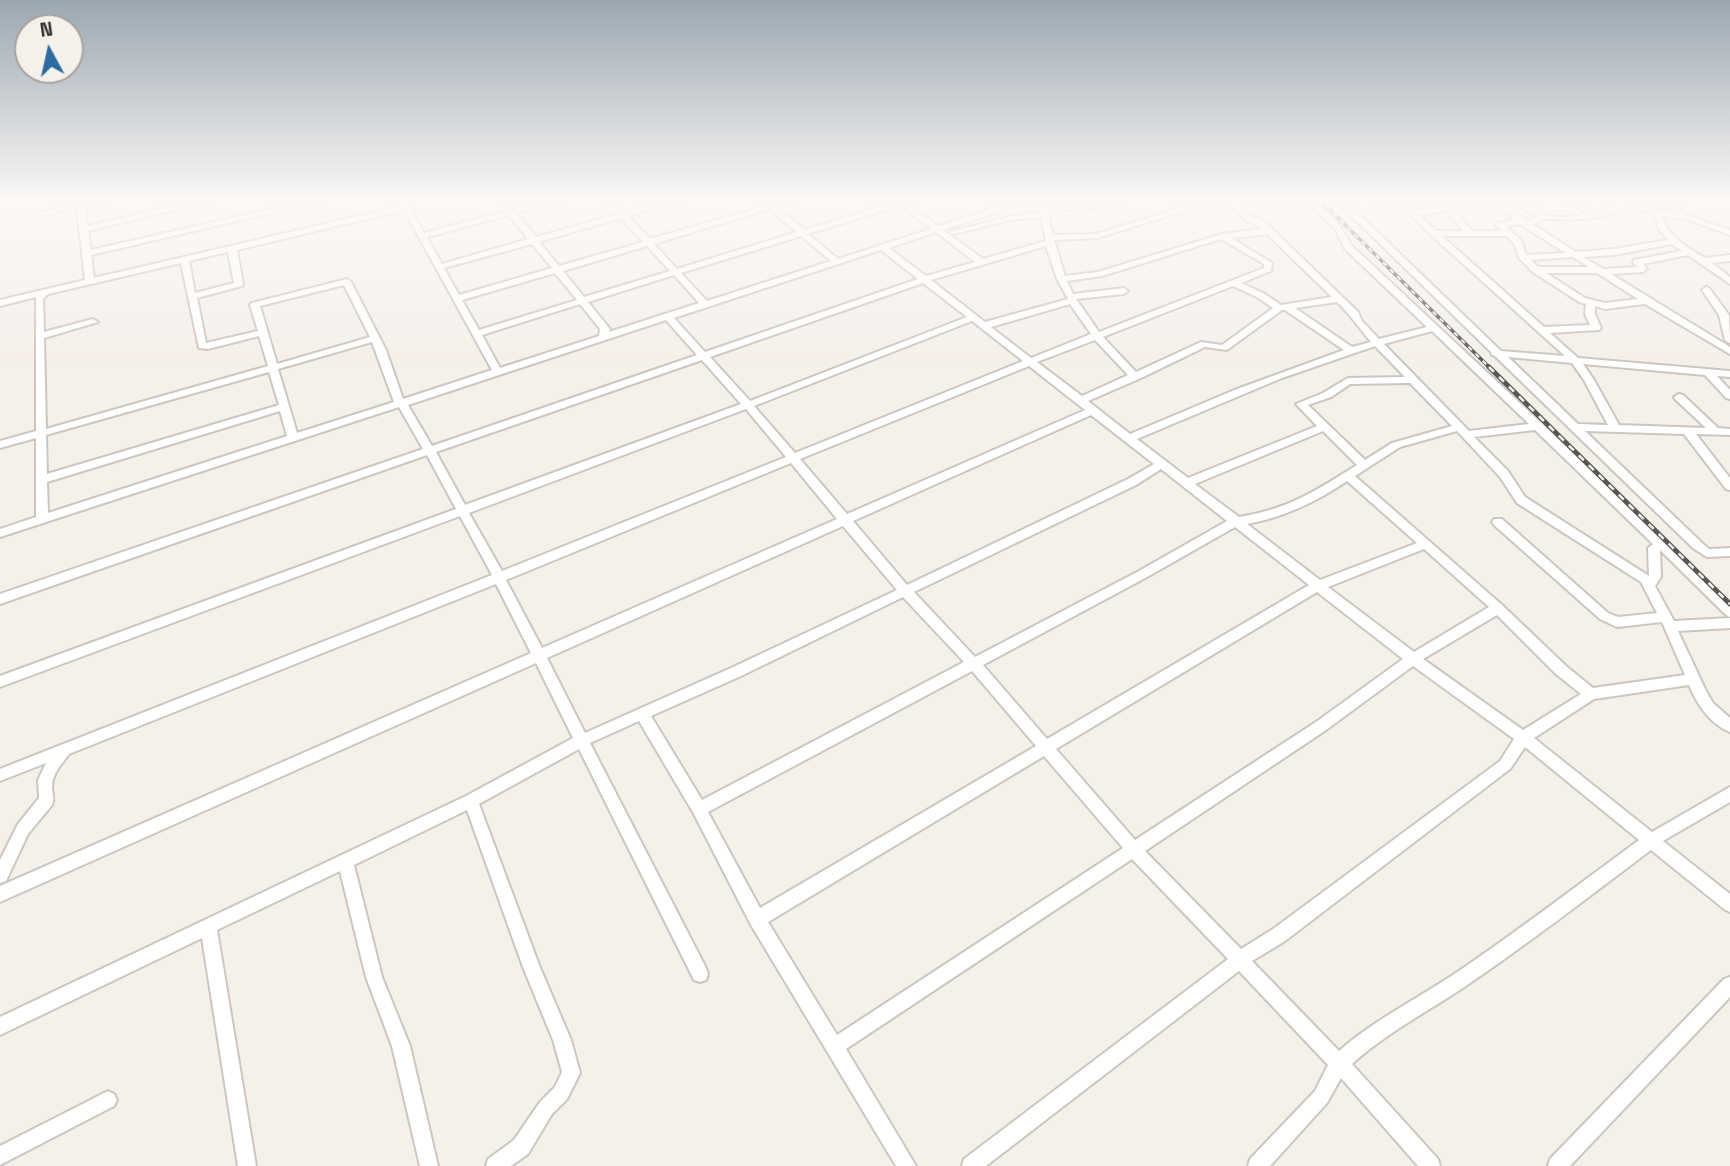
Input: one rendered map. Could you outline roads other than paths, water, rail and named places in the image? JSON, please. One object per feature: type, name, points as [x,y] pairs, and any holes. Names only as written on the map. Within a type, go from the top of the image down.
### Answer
[{"type":"street","points":[[0,303],[39,296],[208,253]]},
{"type":"street","points":[[191,297],[239,284],[233,253]]},
{"type":"street","points":[[432,253],[498,373]]},
{"type":"street","points":[[439,267],[487,253]]},
{"type":"street","points":[[545,253],[583,301],[604,334]]},
{"type":"street","points":[[457,299],[612,253]]},
{"type":"street","points":[[658,253],[705,304]]},
{"type":"street","points":[[475,334],[738,253]]},
{"type":"street","points":[[826,253],[836,262]]},
{"type":"street","points":[[0,533],[401,405],[604,334],[616,334],[860,253]]},
{"type":"street","points":[[890,253],[1317,586],[1523,738],[1730,904]]},
{"type":"street","points":[[969,253],[981,262]]},
{"type":"street","points":[[0,599],[431,452],[923,279],[1008,253]]},
{"type":"street","points":[[1054,253],[1061,279],[1071,299],[1097,337],[1136,377]]},
{"type":"street","points":[[1061,279],[1099,274],[1166,253]]},
{"type":"street","points":[[0,775],[1270,267],[1252,253]]},
{"type":"street","points":[[1292,253],[1504,474],[1521,500],[1631,569],[1649,584],[1708,707],[1730,726]]},
{"type":"street","points":[[1355,253],[1730,612]]},
{"type":"street","points":[[1393,253],[1702,550],[1710,554],[1730,552]]},
{"type":"street","points":[[1457,253],[1575,360],[1614,426]]},
{"type":"street","points":[[1522,253],[1536,270],[1555,285],[1590,304],[1605,306],[1647,301]]},
{"type":"street","points":[[1524,258],[1595,253]]},
{"type":"street","points":[[1536,270],[1643,269],[1639,261],[1685,253]]},
{"type":"street","points":[[1689,253],[1704,261],[1730,281]]},
{"type":"street","points":[[86,254],[89,282]]},
{"type":"street","points":[[1574,255],[1730,351]]},
{"type":"street","points":[[1704,261],[1730,258]]},
{"type":"street","points":[[184,259],[202,346],[263,332]]},
{"type":"street","points":[[293,438],[271,368],[256,304],[346,281],[381,350],[401,405],[408,411],[499,577],[700,974]]},
{"type":"street","points":[[1234,283],[1283,307],[1352,351]]},
{"type":"street","points":[[1706,290],[1727,314],[1730,340]]},
{"type":"street","points":[[0,682],[978,322],[1071,299],[1124,291]]},
{"type":"street","points":[[39,296],[41,519]]},
{"type":"street","points":[[1080,401],[1206,344],[1224,348],[1283,307],[1338,299]]},
{"type":"street","points":[[1544,330],[1596,328],[1590,314],[1590,304]]},
{"type":"street","points":[[668,317],[748,405],[844,521],[973,663],[1133,849],[1241,958],[1431,1166]]},
{"type":"street","points":[[41,336],[93,322]]},
{"type":"street","points":[[1128,439],[1229,396],[1352,351],[1434,328]]},
{"type":"street","points":[[0,445],[374,339]]},
{"type":"street","points":[[1495,353],[1730,374]]},
{"type":"street","points":[[1708,372],[1730,396]]},
{"type":"street","points":[[1363,464],[1301,404],[1327,395],[1348,381],[1413,380]]},
{"type":"street","points":[[1679,397],[1715,431]]},
{"type":"street","points":[[41,480],[285,407]]},
{"type":"street","points":[[0,894],[1091,411]]},
{"type":"street","points":[[699,809],[1235,522],[1269,516],[1317,496],[1396,445],[1461,431],[1537,426]]},
{"type":"street","points":[[1575,427],[1614,426],[1730,432]]},
{"type":"street","points":[[1187,483],[1324,427]]},
{"type":"street","points":[[1687,430],[1730,486]]},
{"type":"street","points":[[0,1026],[471,801],[581,741],[643,716],[1132,482],[1162,464]]},
{"type":"street","points":[[1347,475],[1497,608],[1561,670],[1591,694]]},
{"type":"street","points":[[1498,522],[1604,616],[1617,622],[1730,623]]},
{"type":"street","points":[[757,919],[1317,586],[1423,545]]},
{"type":"street","points":[[1649,584],[1655,577],[1654,548],[1662,545]]},
{"type":"street","points":[[834,1047],[1321,726],[1413,659],[1497,608]]},
{"type":"street","points":[[971,1166],[1241,958],[1279,935],[1505,765],[1523,738],[1591,694],[1693,679]]},
{"type":"street","points":[[643,716],[699,809],[757,919],[908,1166]]},
{"type":"street","points":[[0,876],[23,829],[47,800],[44,783],[51,765],[65,749]]},
{"type":"street","points":[[1257,1166],[1321,1097],[1339,1063],[1367,1038],[1432,999],[1513,944],[1650,841],[1730,794]]},
{"type":"street","points":[[471,801],[531,967],[562,1040],[571,1073],[561,1093],[546,1108],[520,1147],[495,1166]]},
{"type":"street","points":[[345,860],[374,977],[401,1046],[429,1166]]},
{"type":"street","points":[[208,928],[247,1166]]},
{"type":"street","points":[[1557,1166],[1730,985]]},
{"type":"street","points":[[0,1156],[108,1100]]},
{"type":"railway","points":[[1374,253],[1491,369]]},
{"type":"railway","points":[[1489,367],[1730,604]]}]
